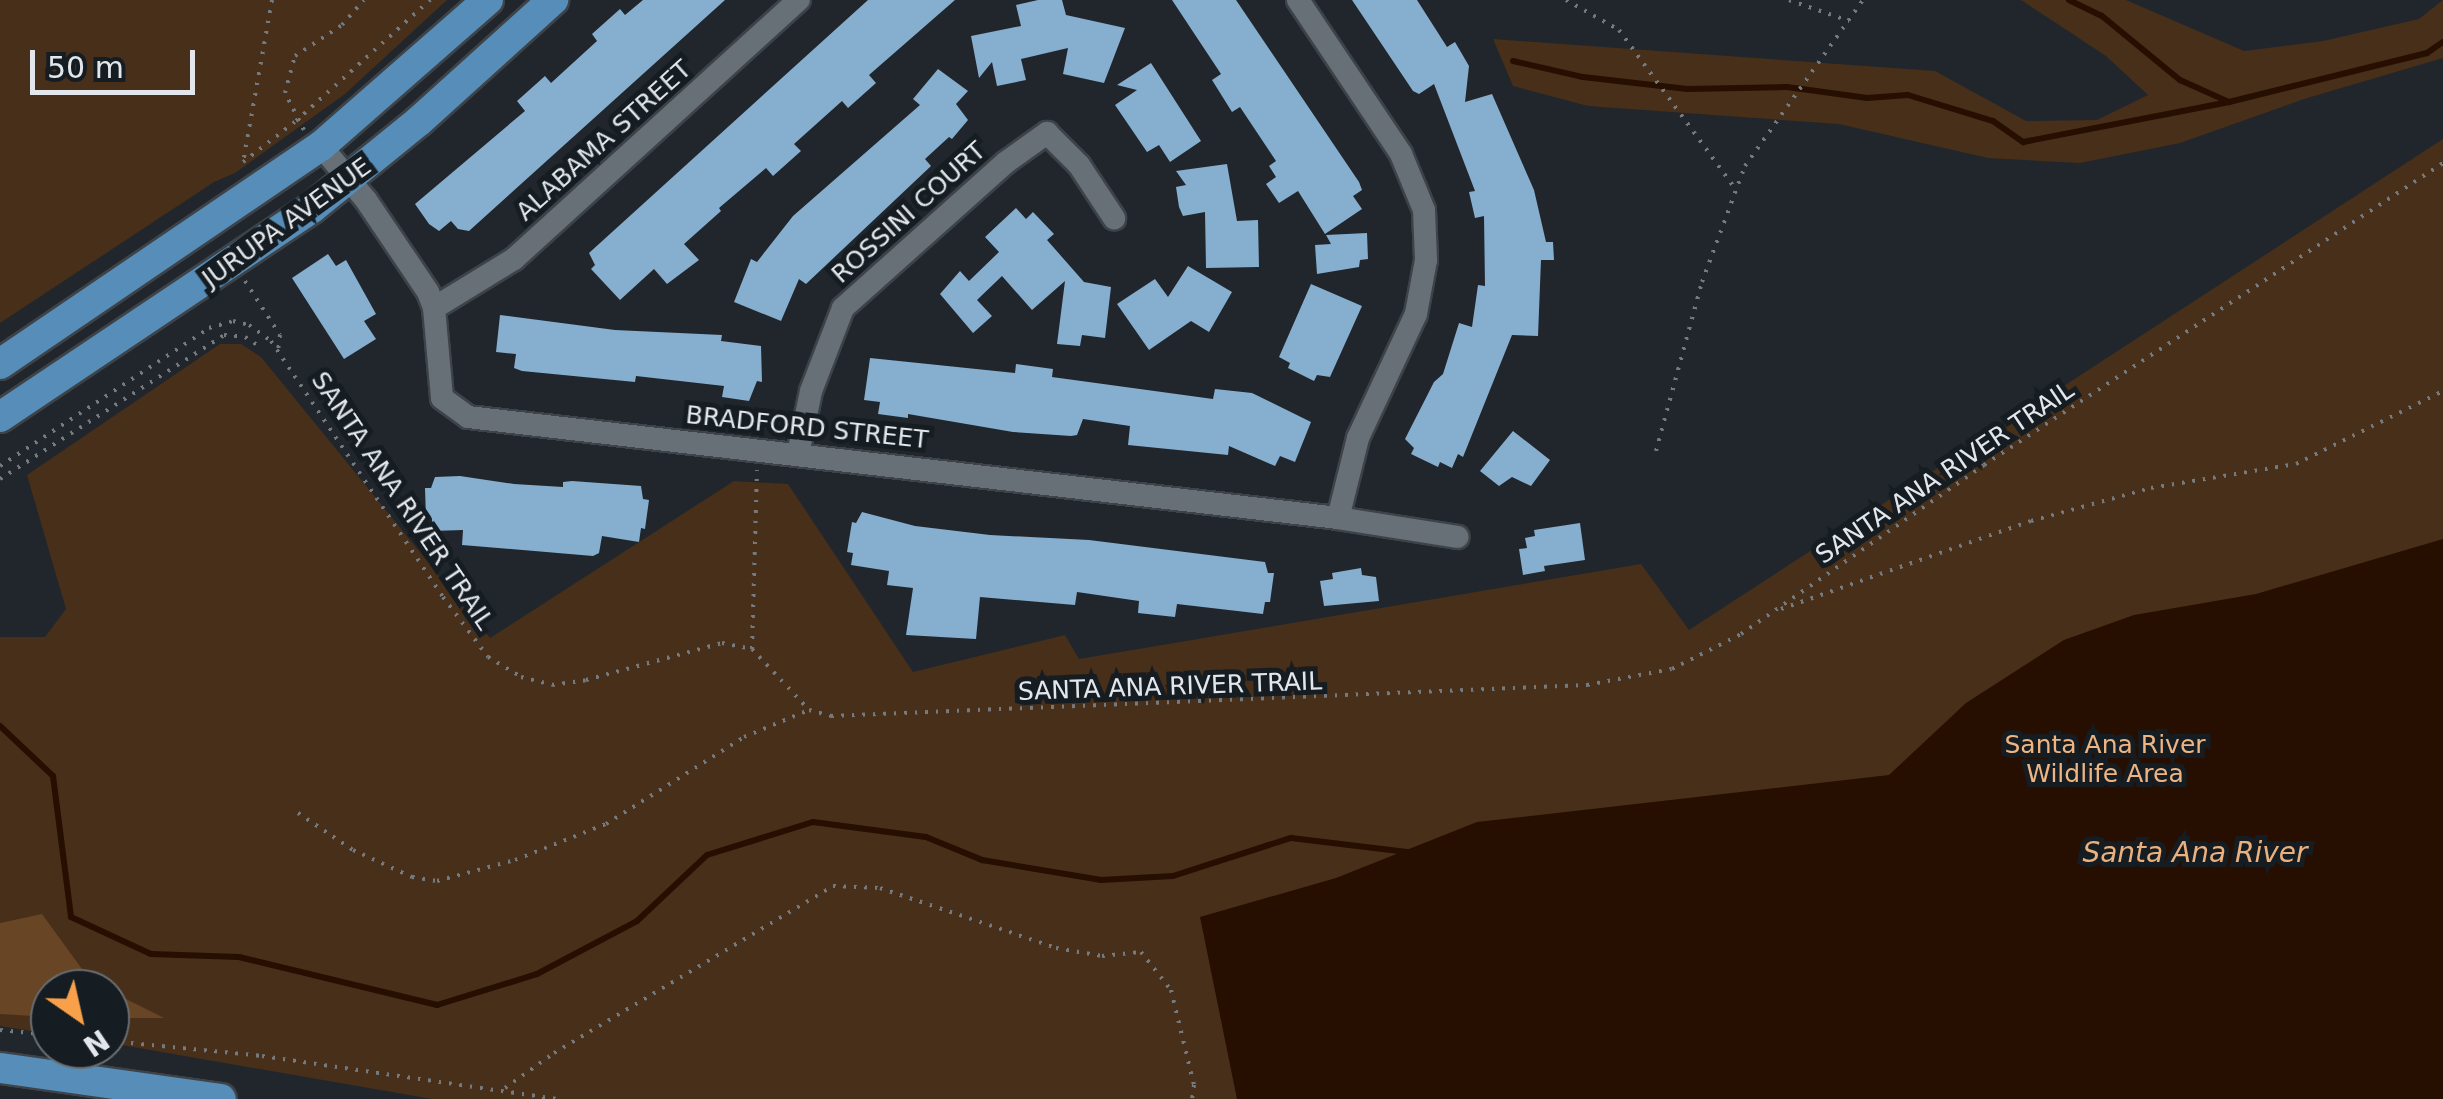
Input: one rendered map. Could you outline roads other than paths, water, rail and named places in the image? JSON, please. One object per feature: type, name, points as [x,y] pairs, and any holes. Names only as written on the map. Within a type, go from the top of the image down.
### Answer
[{"type":"main road","name":"JURUPA AVENUE","points":[[0,364],[321,146],[488,0]]},
{"type":"main road","name":"JURUPA AVENUE","points":[[0,417],[237,262],[350,180],[553,0]]},
{"type":"main road","points":[[0,1068],[221,1099]]},
{"type":"street","name":"ALABAMA STREET","points":[[434,308],[514,259],[800,0]]},
{"type":"street","points":[[1298,0],[1401,154],[1424,210],[1426,260],[1416,314],[1358,438],[1338,518]]},
{"type":"street","name":"ROSSINI COURT","points":[[798,454],[812,391],[844,308],[1005,163],[1047,133],[1078,165],[1114,218]]},
{"type":"street","name":"BRADFORD STREET","points":[[321,146],[350,180],[434,308],[442,398],[468,417],[1338,518],[1458,537]]},
{"type":"water","name":"Santa Ana River","points":[[2443,539],[2443,1099],[1237,1099],[1200,917],[1336,878],[1477,822],[1889,775],[1966,703],[2064,640],[2134,615],[2256,594]]},
{"type":"waterway","points":[[2069,0],[2102,16],[2180,80],[2229,102],[2427,53],[2443,42]]},
{"type":"waterway","points":[[1513,61],[1583,77],[1687,89],[1787,87],[1867,98],[1908,95],[1993,121],[2023,142],[2229,102]]},
{"type":"waterway","points":[[0,726],[53,776],[71,917],[151,954],[239,957],[437,1005],[537,974],[637,921],[707,855],[813,822],[926,837],[982,860],[1101,880],[1173,876],[1291,838],[1407,852]]},
{"type":"park label","name":"Santa Ana River Wildlife Area","points":[[2105,760]]}]
